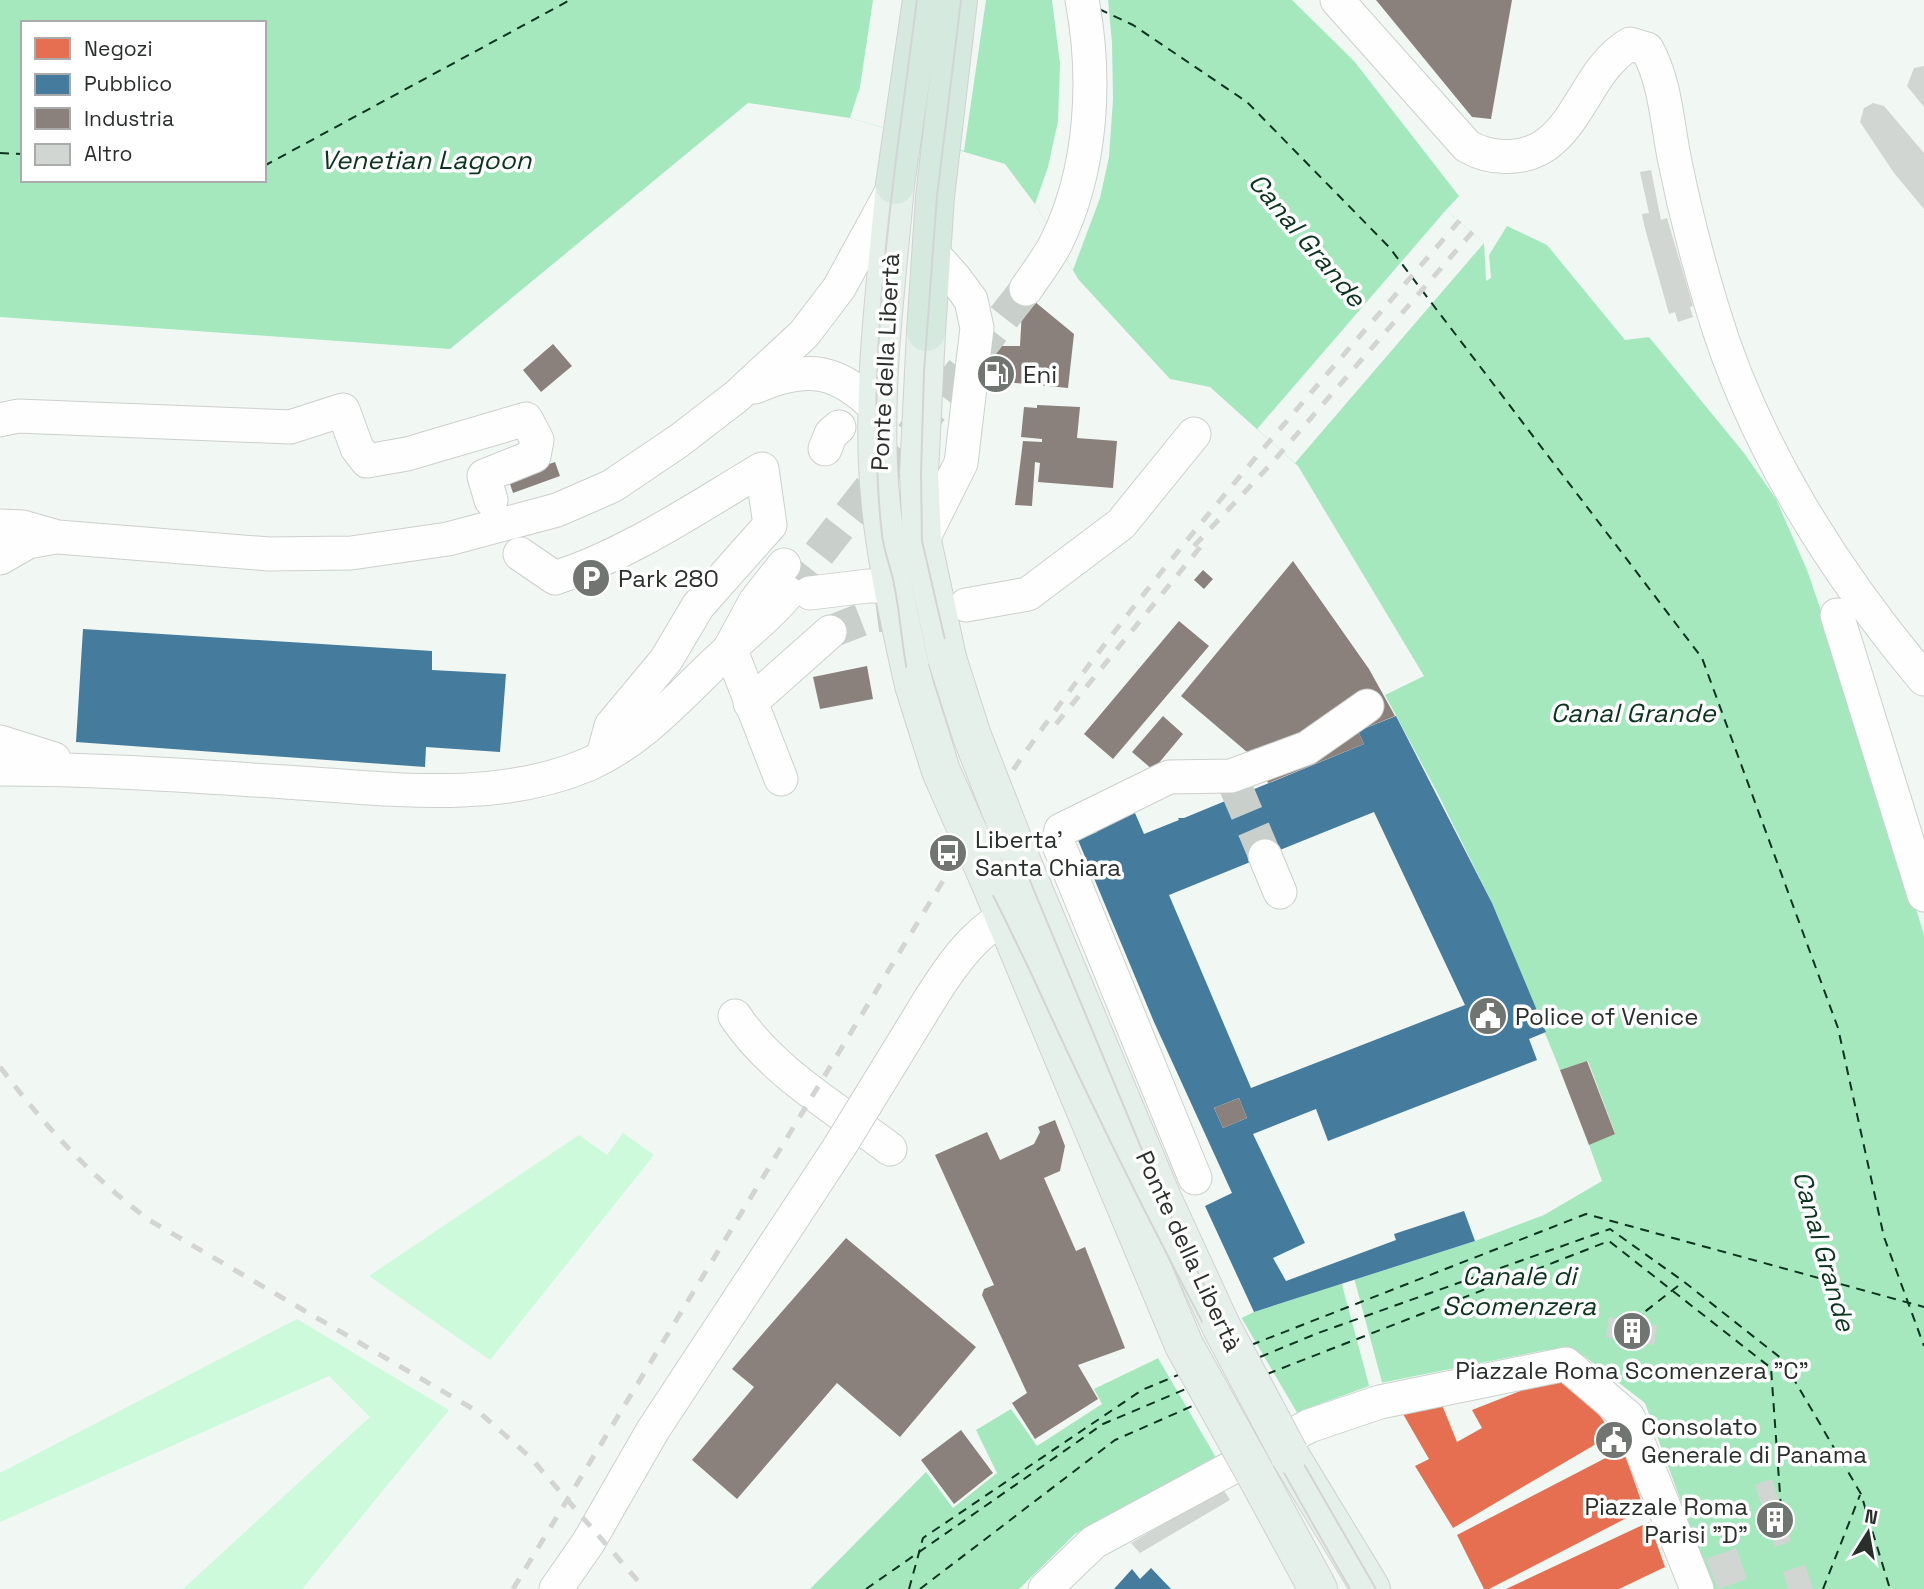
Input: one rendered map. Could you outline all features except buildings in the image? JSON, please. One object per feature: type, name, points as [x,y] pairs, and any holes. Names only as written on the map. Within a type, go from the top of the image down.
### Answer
[{"type":"highway","name":"Ponte della Libertà","points":[[896,176],[922,0]]},
{"type":"highway","name":"Ponte della Libertà","points":[[926,332],[938,174],[958,0]]},
{"type":"main road","name":"Ponte della Libertà","points":[[896,176],[883,316],[878,410],[880,486],[914,685],[941,771],[988,877],[1020,907],[1162,1198],[1221,1326],[1289,1454],[1371,1589]]},
{"type":"main road","points":[[883,316],[896,328],[910,351],[909,479],[922,541]]},
{"type":"main road","name":"Ponte della Libertà","points":[[926,332],[919,473],[922,541],[947,658],[972,736],[1015,846],[1020,907],[1184,1345],[1318,1589]]},
{"type":"street","points":[[1022,281],[1055,244],[1078,179],[1088,119],[1089,68],[1082,0]]},
{"type":"street","points":[[1337,0],[1467,146],[1480,154],[1509,158],[1552,140],[1614,54],[1630,44],[1647,49],[1657,66],[1675,160],[1712,308],[1753,415],[1839,568],[1873,618],[1924,679]]},
{"type":"street","points":[[810,328],[860,252],[896,176]]},
{"type":"street","points":[[922,541],[961,463],[977,328],[971,300],[933,255]]},
{"type":"street","points":[[0,526],[23,527],[58,537],[295,554],[397,549],[448,539],[557,510],[612,486],[737,396],[810,328],[840,305],[859,305],[883,316]]},
{"type":"street","points":[[737,396],[782,376],[809,372],[849,385],[878,410]]},
{"type":"street","points":[[0,420],[18,416],[290,427],[343,410],[357,448],[367,461],[407,454],[526,419],[537,440],[534,456],[488,488]]},
{"type":"street","points":[[967,605],[1028,594],[1121,524],[1194,434]]},
{"type":"street","points":[[520,554],[555,578],[581,570],[657,532],[762,468],[770,525],[698,606],[666,660],[611,726],[603,756]]},
{"type":"street","points":[[0,558],[27,542],[58,537]]},
{"type":"street","points":[[0,769],[91,769],[424,790],[473,790],[551,776],[603,756],[664,715],[730,648],[772,614],[794,583],[895,586]]},
{"type":"street","points":[[1837,615],[1924,895]]},
{"type":"street","points":[[751,703],[830,632]]},
{"type":"street","points":[[730,648],[781,779]]},
{"type":"street","points":[[1162,1198],[1206,1172],[1058,843],[1061,830],[1169,777],[1232,779],[1307,748],[1367,706]]},
{"type":"street","points":[[0,742],[91,769]]},
{"type":"street","points":[[1265,856],[1280,892]]},
{"type":"street","points":[[556,1589],[587,1543],[653,1430],[840,1146],[965,947],[1020,907]]},
{"type":"street","points":[[735,1016],[746,1032],[779,1064],[890,1149]]},
{"type":"street","points":[[1045,1589],[1094,1542],[1310,1426],[1378,1395],[1566,1364],[1628,1417],[1698,1589]]},
{"type":"shaded area","points":[[623,1133],[654,1155],[490,1360],[369,1276],[579,1135],[607,1155]]},
{"type":"shaded area","points":[[297,1319],[449,1410],[302,1589],[183,1589],[370,1417],[329,1376],[0,1522],[0,1473]]},
{"type":"water","name":"Canal Grande","points":[[0,0],[1292,0],[1354,61],[1459,196],[1446,210],[1484,243],[1486,281],[1491,278],[1489,255],[1507,226],[1547,245],[1625,340],[1649,337],[1744,453],[1776,499],[1807,570],[1856,712],[1924,935],[1924,1589],[1713,1589],[1645,1403],[1584,1356],[1546,1350],[1375,1384],[1300,1411],[1075,1534],[1019,1589],[810,1589],[926,1472],[953,1508],[997,1473],[976,1430],[1011,1409],[1037,1446],[1102,1404],[1094,1389],[1254,1312],[1475,1241],[1544,1215],[1602,1181],[1589,1145],[1615,1133],[1588,1061],[1560,1070],[1492,903],[1385,695],[1424,676],[1298,466],[1210,387],[1170,379],[1078,279],[1035,204],[1005,164],[850,118],[748,103],[450,349],[0,317]]},
{"type":"pier","points":[[873,0],[986,0],[964,151],[850,118],[860,87]]},
{"type":"pier","points":[[1052,0],[1108,0],[1112,43],[1113,99],[1109,157],[1100,198],[1073,270],[1035,204],[1048,167],[1058,121],[1060,64]]},
{"type":"pier","points":[[1446,210],[1484,243],[1295,463],[1257,429]]},
{"type":"pier","points":[[1354,1278],[1383,1386],[1370,1389],[1341,1281]]},
{"type":"pier","points":[[1241,1317],[1299,1416],[1218,1461],[1158,1358]]},
{"type":"ferry route","points":[[266,165],[570,0]]},
{"type":"ferry route","points":[[1099,9],[1133,25],[1247,102],[1389,247],[1702,658],[1838,1028],[1884,1237],[1924,1346]]},
{"type":"ferry route","points":[[0,153],[21,154]]},
{"type":"ferry route","points":[[1251,1345],[1586,1214],[1924,1307]]},
{"type":"ferry route","points":[[1260,1357],[1318,1333],[1610,1229],[1683,1281],[1782,1359],[1861,1494],[1890,1589]]},
{"type":"ferry route","points":[[1267,1374],[1609,1241],[1771,1368],[1781,1508]]},
{"type":"ferry route","points":[[1633,1321],[1683,1282]]},
{"type":"ferry route","points":[[909,1589],[923,1538],[1142,1390],[1178,1375]]},
{"type":"ferry route","points":[[866,1589],[1103,1424],[1188,1388]]},
{"type":"ferry route","points":[[920,1589],[1115,1440],[1197,1404]]},
{"type":"ferry route","points":[[1823,1589],[1860,1495]]},
{"type":"tunnel","points":[[788,593],[1026,289]]},
{"type":"tunnel","points":[[830,632],[868,617],[922,610]]},
{"type":"tunnel","points":[[1234,783],[1265,856]]},
{"type":"tram line","points":[[917,0],[884,267],[876,403],[882,535],[893,578],[907,673],[920,725],[965,838],[1109,1138],[1225,1366],[1350,1589]]},
{"type":"tram line","points":[[961,0],[937,196],[924,372],[921,473],[922,541],[949,657],[973,735],[1033,888],[1162,1198],[1224,1326],[1376,1589]]},
{"type":"railway","points":[[513,1589],[986,810],[1040,732],[1154,581],[1275,435],[1460,220]]},
{"type":"railway","points":[[1194,546],[1271,464],[1475,229]]},
{"type":"railway","points":[[1056,724],[1206,540]]},
{"type":"railway","points":[[0,1067],[69,1149],[106,1185],[149,1220],[480,1413],[530,1457],[645,1589]]},
{"type":"place","name":"Eni","points":[[996,374]]},
{"type":"place","name":"Park 280","points":[[591,578]]},
{"type":"place","name":"Liberta' Santa Chiara","points":[[948,853]]},
{"type":"place","name":"Police of Venice","points":[[1488,1016]]},
{"type":"place","name":"Piazzale Roma Scomenzera \"C\"","points":[[1632,1331]]},
{"type":"place","name":"Consolato Generale di Panama","points":[[1614,1440]]},
{"type":"place","name":"Piazzale Roma Parisi \"D\"","points":[[1775,1520]]},
{"type":"water label","name":"Venetian Lagoon","points":[[426,160]]},
{"type":"water label","name":"Canale di Scomenzera","points":[[1519,1291]]}]
